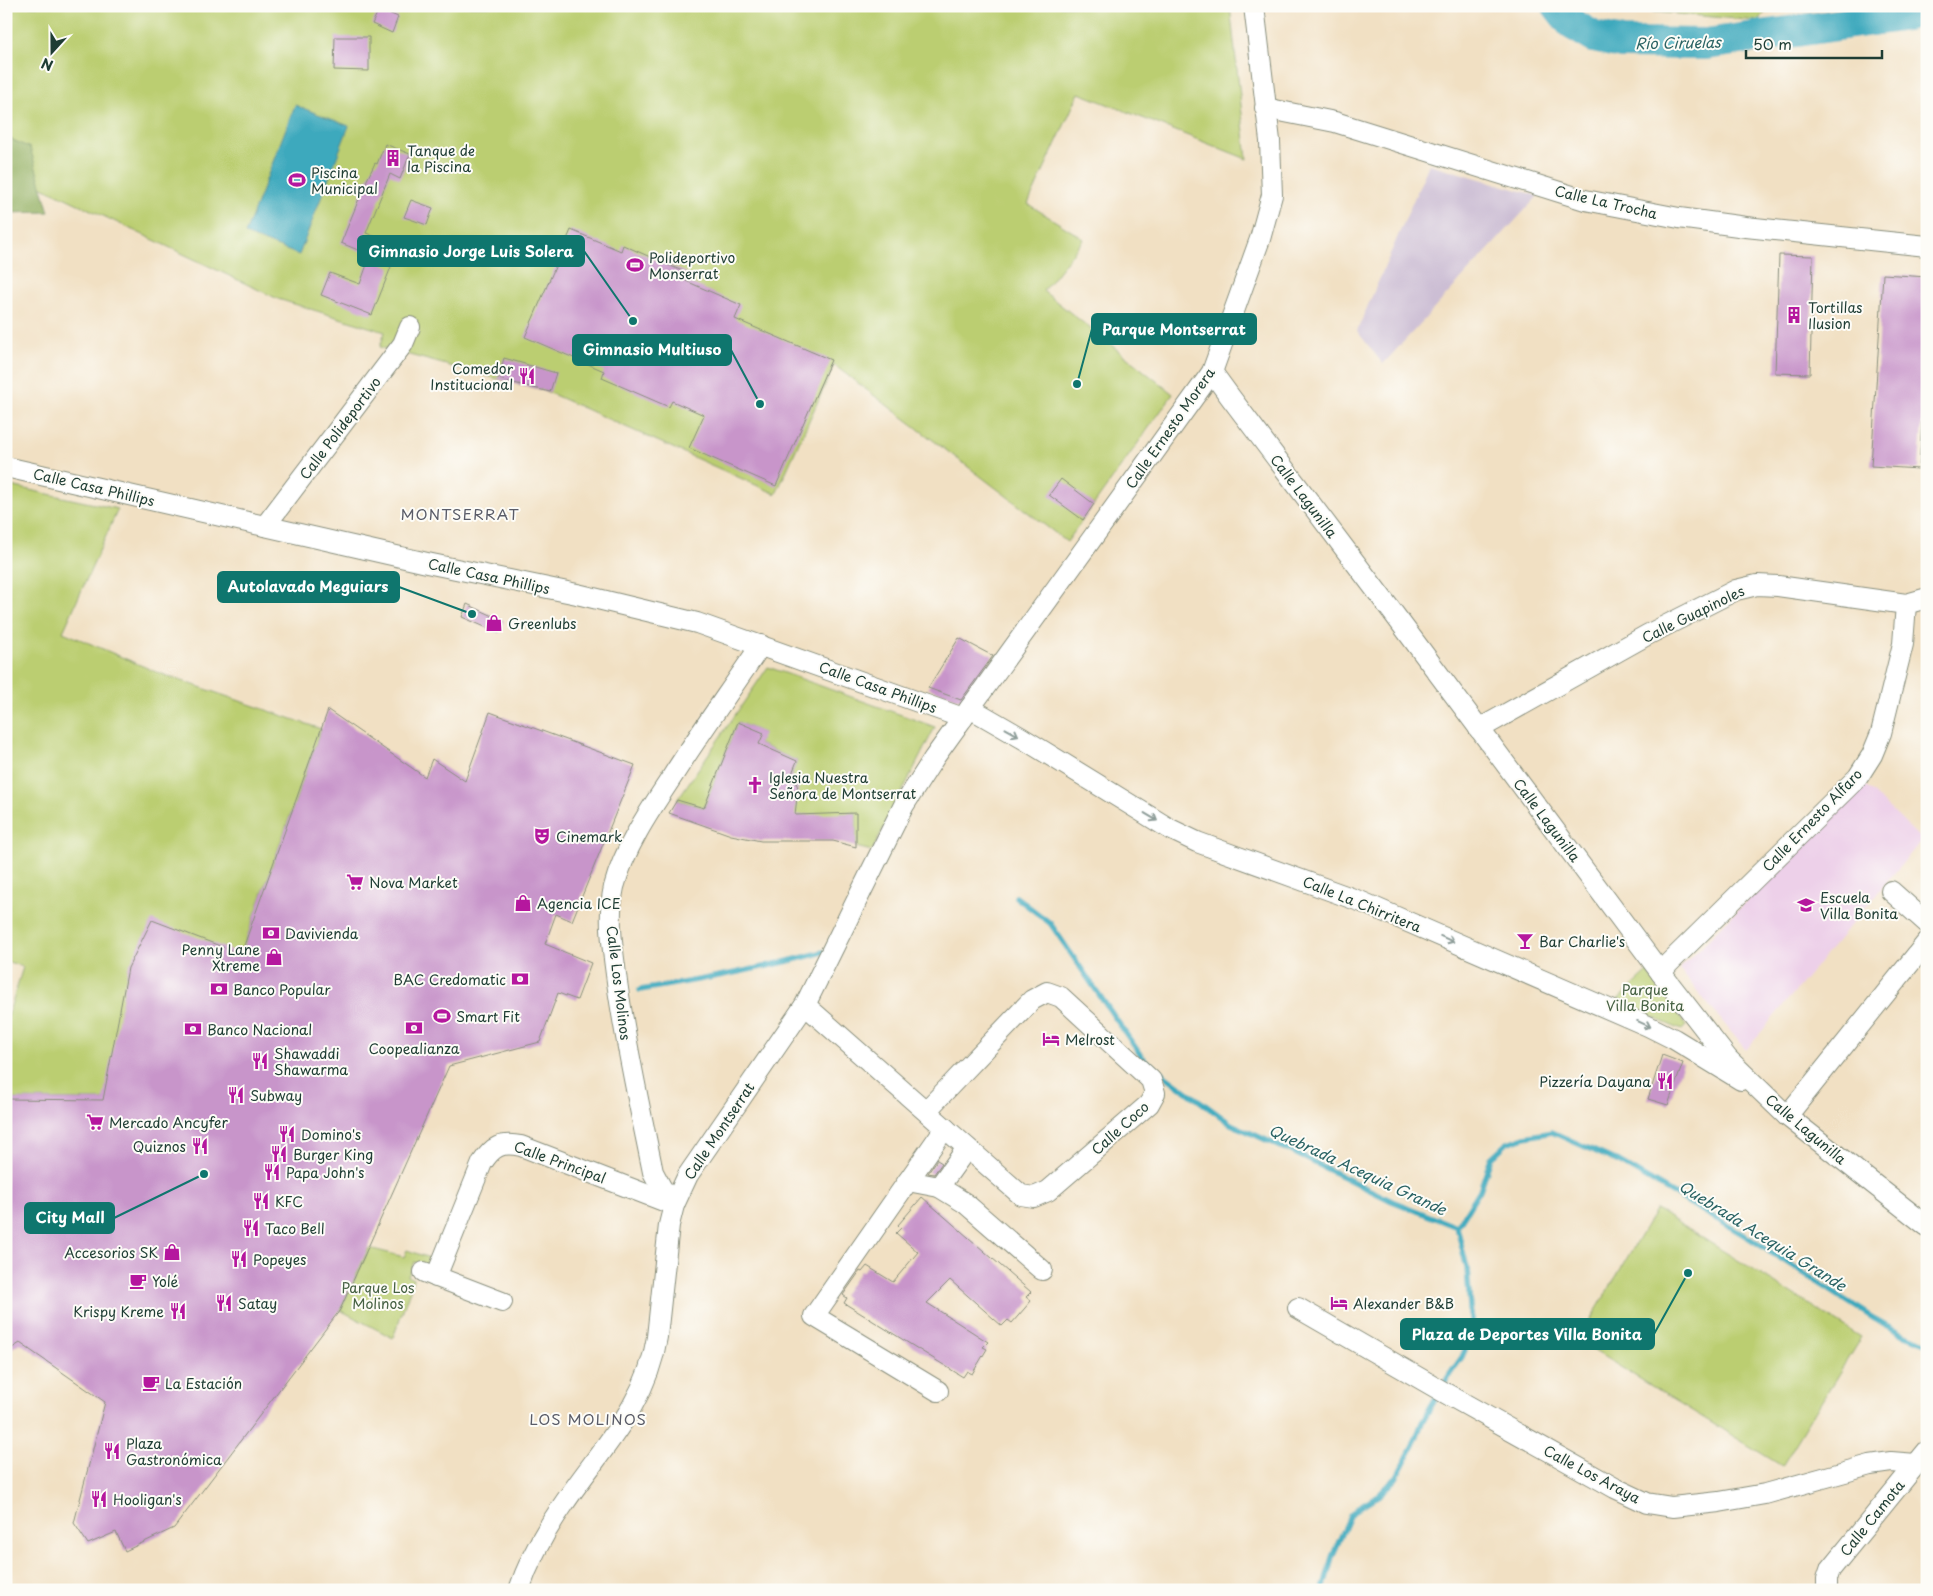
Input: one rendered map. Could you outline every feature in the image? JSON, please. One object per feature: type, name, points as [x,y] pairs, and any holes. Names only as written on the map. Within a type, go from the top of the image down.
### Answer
[{"type":"street","name":"Calle Ernesto Morera","points":[[966,713],[1212,372],[1260,239],[1272,195],[1270,141],[1254,6]]},
{"type":"street","name":"Calle La Trocha","points":[[1265,108],[1335,122],[1584,200],[1727,225],[1927,246]]},
{"type":"street","name":"Calle Polideportivo","points":[[265,526],[403,344],[410,327]]},
{"type":"street","name":"Calle Lagunilla","points":[[1212,372],[1728,1059],[1787,1116],[1927,1226]]},
{"type":"street","name":"Calle Casa Phillips","points":[[6,467],[697,623],[966,713]]},
{"type":"street","name":"Calle Guapinoles","points":[[1479,729],[1647,635],[1736,590],[1757,585],[1778,586],[1906,604],[1927,598]]},
{"type":"street","name":"Calle Ernesto Alfaro","points":[[1662,973],[1669,963],[1858,777],[1872,755],[1881,732],[1903,644],[1906,604]]},
{"type":"street","name":"Calle Los Molinos","points":[[674,1205],[653,1172],[629,1056],[614,954],[611,905],[620,869],[651,809],[761,644]]},
{"type":"street","name":"Calle Montserrat","points":[[519,1590],[525,1573],[546,1531],[563,1504],[625,1421],[646,1380],[655,1354],[665,1246],[674,1205],[688,1175],[805,1005],[904,805],[966,713]]},
{"type":"street","name":"Calle La Chirritera","points":[[966,713],[1022,738],[1170,829],[1197,842],[1362,902],[1648,1026],[1674,1039],[1714,1065],[1760,1090]]},
{"type":"street","points":[[1891,890],[1927,923]]},
{"type":"street","points":[[1787,1116],[1927,942]]},
{"type":"street","name":"Calle Coco","points":[[805,1005],[1021,1195],[1034,1197],[1048,1191],[1149,1104],[1155,1093],[1151,1080],[1060,997],[1048,992],[1032,1000],[926,1111]]},
{"type":"street","points":[[938,1391],[814,1316],[945,1128]]},
{"type":"street","name":"Calle Principal","points":[[502,1302],[430,1274],[482,1163],[495,1148],[508,1144],[521,1146],[674,1205]]},
{"type":"street","points":[[938,1188],[967,1148]]},
{"type":"street","points":[[908,1181],[938,1188],[965,1203],[1042,1270]]},
{"type":"street","name":"Calle Los Araya","points":[[1298,1308],[1615,1488],[1647,1503],[1672,1507],[1719,1502],[1765,1494],[1870,1465],[1921,1457]]},
{"type":"street","name":"Calle Camota","points":[[1827,1590],[1827,1579],[1830,1570],[1921,1457]]},
{"type":"shaded area","points":[[1429,164],[1538,196],[1383,364],[1357,331]]},
{"type":"shaded area","name":"Escuela Villa Bonita","points":[[1864,784],[1922,840],[1746,1050],[1679,969]]},
{"type":"green space","name":"Polideportivo Monserrat","points":[[6,6],[1230,6],[1247,159],[1079,93],[1028,204],[1084,239],[1043,291],[1173,394],[1067,542],[834,365],[776,494],[543,390],[380,347],[385,332],[278,299],[15,174],[6,172]]},
{"type":"green space","points":[[1586,6],[1769,6],[1759,21]]},
{"type":"green space","points":[[6,137],[30,148],[49,212],[6,213]]},
{"type":"green space","points":[[6,485],[118,509],[63,632],[159,673],[321,729],[241,954],[103,1100],[6,1099],[6,1022],[23,967],[6,961]]},
{"type":"green space","points":[[768,667],[935,727],[872,851],[856,847],[856,813],[727,823],[798,789],[796,782],[791,776],[797,761],[759,744],[763,733],[738,722],[704,808],[677,800]]},
{"type":"green space","name":"Parque Villa Bonita","points":[[1648,972],[1686,1026],[1682,1030],[1615,1002]]},
{"type":"green space","points":[[1656,1209],[1861,1337],[1782,1466],[1578,1341]]},
{"type":"green space","name":"Parque Los Molinos","points":[[369,1248],[404,1257],[407,1250],[429,1258],[426,1266],[414,1262],[408,1276],[414,1279],[393,1338],[340,1310]]},
{"type":"water","name":"Piscina Municipal","points":[[295,105],[349,126],[299,255],[245,234]]},
{"type":"building","points":[[379,9],[398,17],[392,33],[372,24]]},
{"type":"building","points":[[335,37],[369,37],[369,71],[334,70]]},
{"type":"building","points":[[385,144],[410,154],[400,179],[390,174],[366,233],[389,242],[382,260],[341,243],[365,184],[375,163],[377,164]]},
{"type":"building","points":[[411,200],[433,208],[427,225],[404,217]]},
{"type":"building","points":[[571,230],[621,251],[623,245],[689,274],[686,281],[741,305],[735,319],[831,360],[776,486],[689,448],[704,415],[672,401],[669,407],[602,378],[604,371],[525,337]]},
{"type":"building","name":"Tortillas Ilusion","points":[[1779,255],[1813,256],[1810,374],[1775,373]]},
{"type":"building","points":[[369,259],[391,267],[372,315],[321,295],[330,273],[360,284]]},
{"type":"building","points":[[1883,274],[1927,277],[1927,340],[1919,469],[1871,466]]},
{"type":"building","name":"Comedor Institucional","points":[[504,358],[556,373],[550,392],[498,379]]},
{"type":"building","points":[[1061,479],[1094,504],[1083,520],[1049,495]]},
{"type":"building","points":[[467,604],[504,621],[499,633],[462,617]]},
{"type":"building","points":[[959,638],[993,656],[961,700],[928,688]]},
{"type":"building","points":[[328,710],[425,777],[432,759],[465,781],[490,712],[635,765],[572,921],[556,914],[545,944],[591,963],[577,1000],[558,993],[540,1042],[449,1066],[340,1310],[174,1528],[125,1551],[116,1532],[88,1544],[74,1523],[105,1402],[20,1343],[6,1352],[6,1099],[103,1100],[128,968],[152,920],[241,954]]},
{"type":"building","name":"Iglesia Nuestra Señora de Montserrat","points":[[738,722],[764,733],[759,744],[797,761],[791,776],[798,788],[795,815],[856,813],[856,847],[833,841],[761,841],[731,835],[669,813],[677,800],[704,808]]},
{"type":"building","name":"Pizzería Dayana","points":[[1662,1055],[1683,1063],[1668,1105],[1648,1099]]},
{"type":"building","points":[[937,1160],[942,1163],[934,1174],[928,1173]]},
{"type":"building","points":[[922,1197],[1031,1292],[1026,1297],[1031,1301],[1012,1323],[1008,1320],[1002,1326],[950,1280],[927,1303],[988,1342],[983,1347],[987,1349],[972,1374],[967,1371],[963,1377],[844,1303],[847,1298],[843,1295],[860,1271],[862,1272],[867,1266],[893,1282],[918,1252],[896,1233],[901,1228],[898,1225]]},
{"type":"waterway","name":"Río Ciruelas","points":[[1558,6],[1572,24],[1594,37],[1622,43],[1706,44],[1907,15],[1927,8]]},
{"type":"waterway","name":"Quebrada Acequia Grande","points":[[1016,897],[1050,923],[1144,1060],[1231,1124],[1392,1201],[1457,1227]]},
{"type":"waterway","name":"Quebrada Acequia Grande","points":[[640,990],[732,974],[823,952]]},
{"type":"waterway","name":"Quebrada Acequia Grande","points":[[1457,1227],[1480,1190],[1491,1158],[1507,1143],[1525,1137],[1552,1132],[1619,1162],[1749,1238],[1873,1318],[1904,1335],[1927,1343]]},
{"type":"waterway","points":[[1323,1590],[1332,1557],[1350,1516],[1360,1506],[1379,1495],[1396,1478],[1413,1446],[1423,1420],[1462,1357],[1472,1334],[1467,1268],[1457,1227]]},
{"type":"place","name":"Tanque de la Piscina","points":[[393,158]]},
{"type":"place","name":"Piscina Municipal","points":[[297,180]]},
{"type":"place","name":"Polideportivo Monserrat","points":[[635,265]]},
{"type":"place","name":"Tortillas Ilusion","points":[[1794,315]]},
{"type":"place","name":"Gimnasio Jorge Luis Solera","points":[[633,321]]},
{"type":"place","name":"Comedor Institucional","points":[[527,376]]},
{"type":"place","name":"Parque Montserrat","points":[[1077,384]]},
{"type":"place","name":"Gimnasio Multiuso","points":[[760,404]]},
{"type":"place","name":"Autolavado Meguiars","points":[[472,614]]},
{"type":"place","name":"Greenlubs","points":[[494,623]]},
{"type":"place","name":"Iglesia Nuestra Señora de Montserrat","points":[[755,785]]},
{"type":"place","name":"Cinemark","points":[[542,836]]},
{"type":"place","name":"Nova Market","points":[[355,882]]},
{"type":"place","name":"Agencia ICE","points":[[523,903]]},
{"type":"place","name":"Escuela Villa Bonita","points":[[1806,905]]},
{"type":"place","name":"Davivienda","points":[[271,933]]},
{"type":"place","name":"Bar Charlie's","points":[[1525,941]]},
{"type":"place","name":"Penny Lane Xtreme","points":[[274,957]]},
{"type":"place","name":"BAC Credomatic","points":[[520,979]]},
{"type":"place","name":"Banco Popular","points":[[219,989]]},
{"type":"place","name":"Smart Fit","points":[[442,1016]]},
{"type":"place","name":"Coopealianza","points":[[414,1028]]},
{"type":"place","name":"Banco Nacional","points":[[193,1029]]},
{"type":"place","name":"Melrost","points":[[1051,1039]]},
{"type":"place","name":"Shawaddi Shawarma","points":[[260,1061]]},
{"type":"place","name":"Pizzería Dayana","points":[[1665,1081]]},
{"type":"place","name":"Subway","points":[[236,1095]]},
{"type":"place","name":"Mercado Ancyfer","points":[[95,1122]]},
{"type":"place","name":"Domino's","points":[[287,1134]]},
{"type":"place","name":"Quiznos","points":[[200,1146]]},
{"type":"place","name":"Burger King","points":[[279,1154]]},
{"type":"place","name":"Papa John's","points":[[272,1172]]},
{"type":"place","name":"City Mall","points":[[204,1174]]},
{"type":"place","name":"KFC","points":[[261,1201]]},
{"type":"place","name":"Taco Bell","points":[[251,1228]]},
{"type":"place","name":"Accesorios SK","points":[[172,1252]]},
{"type":"place","name":"Popeyes","points":[[239,1259]]},
{"type":"place","name":"Plaza de Deportes Villa Bonita","points":[[1688,1273]]},
{"type":"place","name":"Yolé","points":[[138,1281]]},
{"type":"place","name":"Satay","points":[[224,1303]]},
{"type":"place","name":"Alexander B&B","points":[[1339,1303]]},
{"type":"place","name":"Krispy Kreme","points":[[178,1311]]},
{"type":"place","name":"La Estación","points":[[151,1383]]},
{"type":"place","name":"Plaza Gastronómica","points":[[112,1451]]},
{"type":"place","name":"Hooligan's","points":[[99,1499]]},
{"type":"district","name":"MONTSERRAT","points":[[460,513]]},
{"type":"district","name":"LOS MOLINOS","points":[[588,1418]]}]
